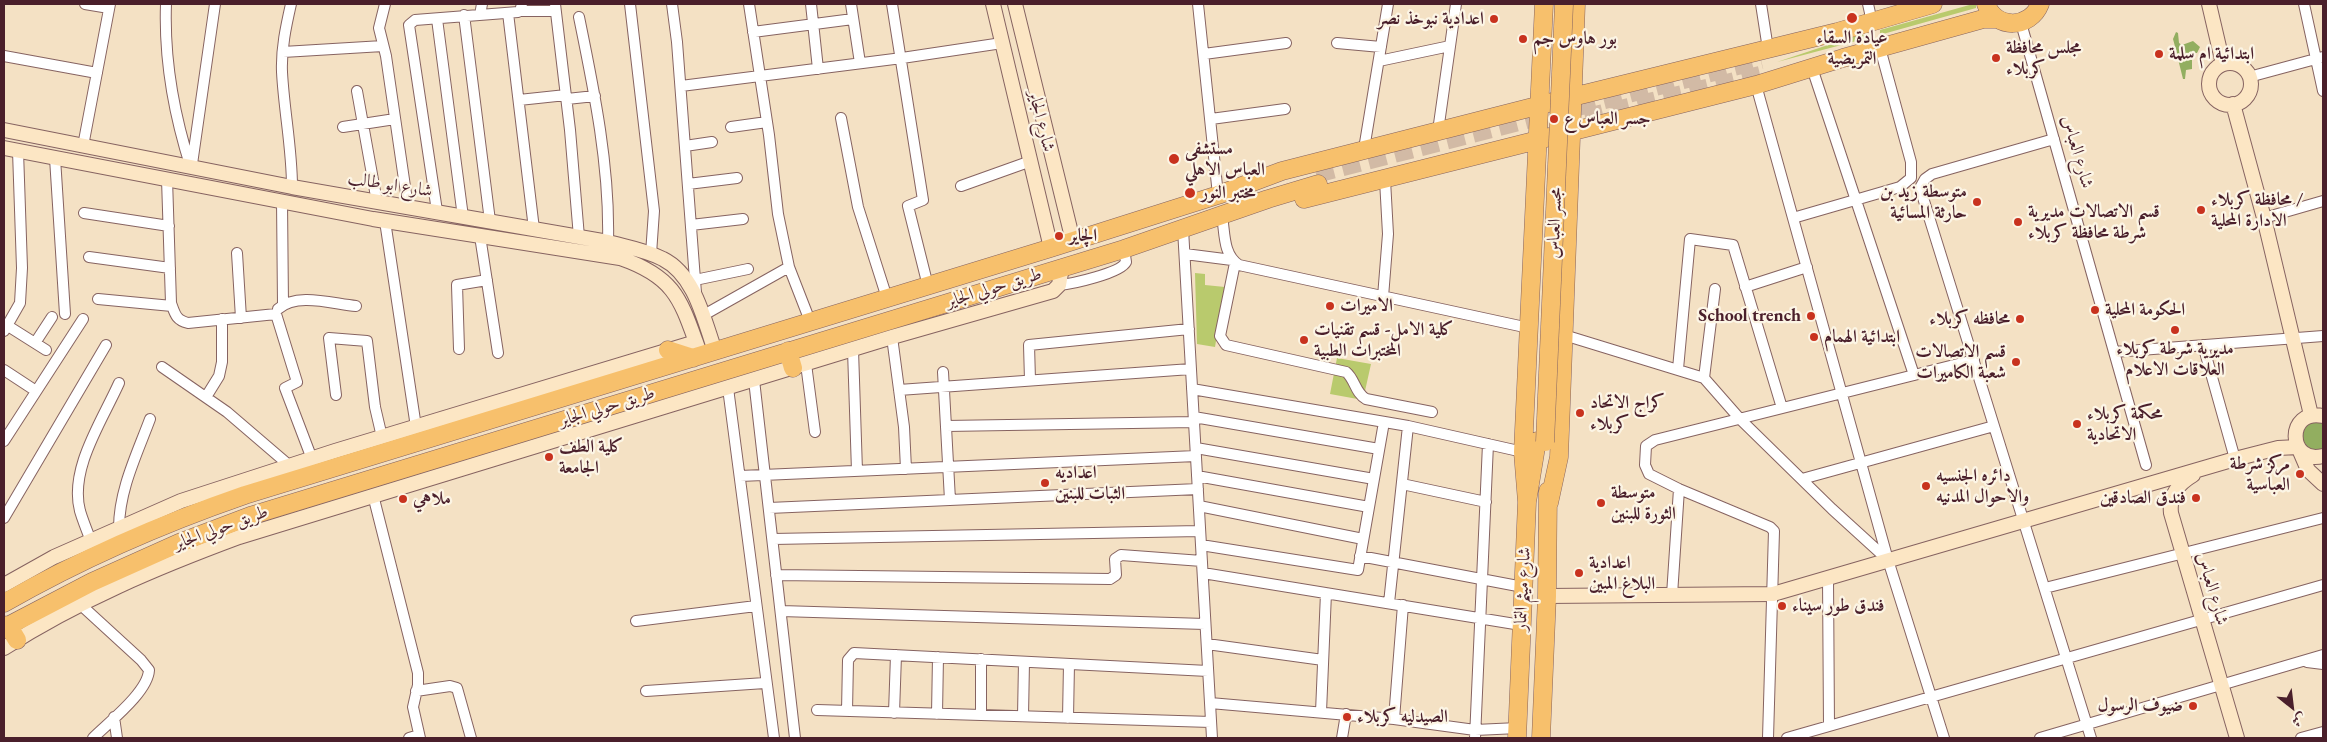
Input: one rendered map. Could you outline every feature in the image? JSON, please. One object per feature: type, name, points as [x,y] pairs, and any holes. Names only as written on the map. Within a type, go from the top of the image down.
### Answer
[{"type":"highway","points":[[1527,502],[1522,452],[1544,4]]},
{"type":"highway","name":"مجسر العباس","points":[[1541,442],[1555,4]]},
{"type":"highway","name":"مجسر العباس","points":[[1541,442],[1564,4]]},
{"type":"highway","points":[[1549,503],[1559,457],[1576,4]]},
{"type":"highway","points":[[1222,216],[1258,210],[1385,180],[1606,124],[1762,67],[1837,32],[1933,4]]},
{"type":"highway","points":[[1986,4],[1989,11],[2004,23],[2021,23],[2034,15],[2041,6]]},
{"type":"highway","points":[[1762,67],[1812,68],[1983,19],[1997,19]]},
{"type":"highway","points":[[1870,23],[1876,34],[1877,49]]},
{"type":"highway","points":[[1218,194],[1282,171],[1598,90],[1762,67],[1843,58]]},
{"type":"highway","points":[[1573,77],[1581,88],[1598,90]]},
{"type":"highway","points":[[1512,112],[1533,98],[1540,80]]},
{"type":"highway","points":[[1570,167],[1578,146],[1590,134],[1606,124]]},
{"type":"highway","points":[[1509,149],[1519,150],[1528,156],[1534,164],[1536,173]]},
{"type":"highway","points":[[1218,194],[1317,179],[1222,216]]},
{"type":"highway","name":"طريق حولي الجاير","points":[[4,603],[83,561],[122,535],[170,522],[417,434],[928,286],[1218,194]]},
{"type":"highway","name":"طريق حولي الجاير","points":[[8,635],[92,582],[228,524],[329,500],[612,414],[788,351],[1060,276],[1124,249],[1222,216]]},
{"type":"highway","points":[[668,350],[702,352]]},
{"type":"highway","points":[[788,351],[800,366]]},
{"type":"highway","name":"شارع ميثم التمار","points":[[1517,733],[1527,502],[1541,442]]},
{"type":"highway","name":"شارع ميثم التمار","points":[[1541,442],[1549,503],[1541,738]]},
{"type":"highway","points":[[122,535],[124,554],[128,560],[134,563]]},
{"type":"highway","points":[[83,561],[93,569],[92,582]]},
{"type":"main road","name":"شارع الجاير","points":[[993,4],[1051,248]]},
{"type":"main road","name":"شارع الجاير","points":[[1015,4],[1073,241]]},
{"type":"main road","points":[[2209,4],[2223,64]]},
{"type":"main road","points":[[2228,63],[2240,66],[2249,77],[2250,85],[2247,95],[2233,104],[2227,104],[2216,99],[2210,89],[2210,77],[2217,67],[2223,64],[2228,63]]},
{"type":"main road","points":[[2233,104],[2264,218],[2292,338],[2317,416],[2302,420],[2297,428],[2295,438],[2306,467],[2323,484]]},
{"type":"main road","name":"شارع ابو طالب","points":[[4,130],[292,187],[608,242],[651,254],[678,270],[689,285],[703,319],[702,352]]},
{"type":"main road","name":"شارع ابو طالب","points":[[4,148],[385,221],[620,258],[639,265],[657,275],[670,287],[702,352]]},
{"type":"main road","points":[[238,193],[240,177]]},
{"type":"main road","points":[[8,635],[201,551],[329,500],[373,495],[612,414],[728,388],[1053,290],[1060,276]]},
{"type":"main road","points":[[690,327],[698,326],[703,319]]},
{"type":"main road","points":[[4,585],[54,558],[91,541],[122,535],[181,501],[382,437],[417,434],[668,350]]},
{"type":"main road","points":[[1547,596],[1773,594],[2209,466],[2278,448],[2299,448],[2308,456],[2323,456]]},
{"type":"main road","name":"شارع العباس","points":[[2209,466],[2188,478],[2176,490],[2172,496],[2171,513],[2237,738]]},
{"type":"street","points":[[83,146],[109,6],[85,4]]},
{"type":"street","points":[[166,4],[165,36],[179,129],[191,168]]},
{"type":"street","points":[[191,168],[215,4]]},
{"type":"street","points":[[291,4],[284,34],[282,70],[292,155],[292,187]]},
{"type":"street","points":[[385,4],[379,28],[384,46],[408,207]]},
{"type":"street","points":[[480,15],[482,4]]},
{"type":"street","points":[[630,4],[654,211],[651,254]]},
{"type":"street","points":[[672,4],[681,86],[696,302]]},
{"type":"street","points":[[749,4],[767,122],[778,214],[789,267],[810,321]]},
{"type":"street","points":[[811,4],[818,69]]},
{"type":"street","points":[[851,4],[860,63]]},
{"type":"street","points":[[892,4],[923,200],[908,206],[928,286]]},
{"type":"street","points":[[1198,4],[1218,194]]},
{"type":"street","points":[[1364,149],[1388,4]]},
{"type":"street","points":[[1438,131],[1456,4]]},
{"type":"street","points":[[1761,4],[1762,67],[1793,218],[1888,560],[1944,738]]},
{"type":"street","points":[[1868,4],[1870,23]]},
{"type":"street","points":[[2304,4],[2320,58],[2323,91]]},
{"type":"street","points":[[437,211],[409,25],[415,20],[508,13],[521,7],[555,7],[566,96],[579,238]]},
{"type":"street","points":[[508,13],[534,229]]},
{"type":"street","points":[[464,15],[490,221]]},
{"type":"street","points":[[579,17],[595,96],[608,212],[608,242]]},
{"type":"street","points":[[437,19],[463,216]]},
{"type":"street","points":[[753,32],[853,19]]},
{"type":"street","name":"شارع العباس","points":[[2021,23],[2146,465]]},
{"type":"street","points":[[681,86],[902,58],[1002,43]]},
{"type":"street","points":[[1337,43],[1381,47]]},
{"type":"street","points":[[1204,54],[1286,44]]},
{"type":"street","points":[[283,52],[384,46]]},
{"type":"street","points":[[1379,61],[1450,46]]},
{"type":"street","points":[[1793,218],[1900,186],[1908,182],[1912,174],[1912,162],[1877,49]]},
{"type":"street","points":[[4,56],[97,73]]},
{"type":"street","points":[[2249,77],[2320,58]]},
{"type":"street","points":[[1812,68],[1914,375]]},
{"type":"street","points":[[357,90],[376,202]]},
{"type":"street","points":[[519,100],[566,96],[595,96]]},
{"type":"street","points":[[1210,119],[1286,108]]},
{"type":"street","points":[[842,118],[858,207],[887,298]]},
{"type":"street","points":[[343,127],[395,119]]},
{"type":"street","points":[[730,127],[767,122]]},
{"type":"street","points":[[2054,139],[1932,174],[1921,185],[1924,200],[2091,738]]},
{"type":"street","points":[[685,146],[712,142]]},
{"type":"street","points":[[18,151],[22,268],[20,303],[6,329],[46,350]]},
{"type":"street","points":[[55,158],[65,314]]},
{"type":"street","points":[[961,186],[1031,161]]},
{"type":"street","points":[[688,184],[737,178]]},
{"type":"street","points":[[167,180],[172,306],[180,321],[222,320],[276,314],[283,305],[301,300],[356,306]]},
{"type":"street","points":[[1383,297],[1388,234],[1385,180]]},
{"type":"street","points":[[282,201],[283,305]]},
{"type":"street","points":[[2264,218],[2323,201]]},
{"type":"street","points":[[84,212],[169,226]]},
{"type":"street","points":[[1222,216],[1227,249],[1234,261],[1220,336],[1226,345],[1346,372],[1352,377],[1362,396],[1366,399],[1432,412]]},
{"type":"street","points":[[691,225],[743,219]]},
{"type":"street","points":[[385,221],[417,434]]},
{"type":"street","points":[[1183,229],[1212,738]]},
{"type":"street","points":[[480,236],[498,353]]},
{"type":"street","points":[[1678,369],[1690,239],[1733,245],[1782,408]]},
{"type":"street","points":[[236,252],[241,318]]},
{"type":"street","points":[[1185,254],[1234,261],[1253,269],[1528,328]]},
{"type":"street","points":[[89,257],[170,268]]},
{"type":"street","points":[[703,319],[789,267]]},
{"type":"street","points":[[1745,287],[1807,268]]},
{"type":"street","points":[[695,280],[748,269]]},
{"type":"street","points":[[459,349],[457,285],[487,280]]},
{"type":"street","points":[[1704,378],[1715,288]]},
{"type":"street","points":[[98,299],[172,306]]},
{"type":"street","points":[[276,314],[296,382],[285,388],[312,458]]},
{"type":"street","points":[[35,343],[52,316]]},
{"type":"street","points":[[4,441],[83,319]]},
{"type":"street","points":[[206,398],[219,376],[222,362],[222,320]]},
{"type":"street","points":[[1030,380],[1029,345],[1189,330]]},
{"type":"street","points":[[1564,334],[1704,378],[1740,418],[1888,560]]},
{"type":"street","points":[[2114,352],[2323,336]]},
{"type":"street","points":[[892,337],[900,390],[906,469]]},
{"type":"street","points":[[336,395],[329,338],[367,342],[375,407],[382,437]]},
{"type":"street","points":[[4,518],[106,344]]},
{"type":"street","points":[[2203,345],[2235,459]]},
{"type":"street","points":[[853,350],[857,471]]},
{"type":"street","points":[[1768,738],[1774,532],[1770,527],[1679,489],[1649,474],[1645,465],[1646,446],[1655,440],[1974,360]]},
{"type":"street","points":[[800,366],[815,432]]},
{"type":"street","points":[[162,367],[227,412],[290,466]]},
{"type":"street","points":[[900,390],[1191,369]]},
{"type":"street","points":[[4,370],[36,391]]},
{"type":"street","points":[[943,372],[950,500]]},
{"type":"street","points":[[754,380],[795,738]]},
{"type":"street","points":[[91,541],[80,511],[78,479],[82,462],[119,383]]},
{"type":"street","points":[[728,388],[765,683],[774,738]]},
{"type":"street","points":[[1192,389],[1408,426],[1522,452]]},
{"type":"street","points":[[122,535],[119,512],[124,491],[150,418]]},
{"type":"street","points":[[946,426],[1194,420],[1379,449]]},
{"type":"street","points":[[1201,545],[1358,570],[1384,422]]},
{"type":"street","points":[[1389,603],[1408,426]]},
{"type":"street","points":[[1802,479],[1994,426]]},
{"type":"street","points":[[1475,734],[1488,444]]},
{"type":"street","points":[[740,476],[948,467],[1196,452],[1374,479]]},
{"type":"street","points":[[1197,476],[1369,507]]},
{"type":"street","points":[[1402,484],[1486,502]]},
{"type":"street","points":[[769,508],[1198,488]]},
{"type":"street","points":[[1672,595],[1679,489]]},
{"type":"street","points":[[373,495],[418,673],[412,707],[416,737]]},
{"type":"street","points":[[1199,506],[1363,539]]},
{"type":"street","points":[[2045,588],[2323,518]]},
{"type":"street","points":[[773,540],[1200,531]]},
{"type":"street","points":[[776,575],[1110,579],[1116,575],[1115,559],[1121,555],[1202,561]]},
{"type":"street","points":[[1360,556],[1523,587]]},
{"type":"street","points":[[1203,573],[1521,625]]},
{"type":"street","points":[[1828,578],[1828,726]]},
{"type":"street","points":[[1788,738],[2323,585]]},
{"type":"street","points":[[1321,712],[1326,593]]},
{"type":"street","points":[[80,605],[150,670],[149,679],[93,738]]},
{"type":"street","points":[[636,621],[756,606]]},
{"type":"street","points":[[1394,719],[1403,606]]},
{"type":"street","points":[[781,611],[1206,624]]},
{"type":"street","points":[[1207,644],[1323,660]]},
{"type":"street","points":[[847,711],[848,660],[854,653],[1208,671]]},
{"type":"street","points":[[894,712],[896,655]]},
{"type":"street","points":[[2040,738],[2323,655]]},
{"type":"street","points":[[937,714],[938,657]]},
{"type":"street","points":[[981,659],[981,715]]},
{"type":"street","points":[[2303,661],[2323,664]]},
{"type":"street","points":[[1022,716],[1024,662]]},
{"type":"street","points":[[1068,718],[1069,664]]},
{"type":"street","points":[[646,691],[765,683]]},
{"type":"street","points":[[416,691],[450,686],[457,688],[471,738]]},
{"type":"street","points":[[1210,703],[1394,719],[1475,734],[1517,733]]},
{"type":"street","points":[[817,710],[1211,722]]},
{"type":"street","points":[[1342,738],[1346,714]]},
{"type":"street","points":[[114,717],[117,738]]},
{"type":"street","points":[[2301,738],[2323,732]]},
{"type":"green space","points":[[1976,4],[1976,8],[1883,34],[1880,33],[1880,30]]},
{"type":"green space","points":[[2176,32],[2178,33],[2179,43],[2182,45],[2193,41],[2200,47],[2197,53],[2186,56],[2185,59],[2192,60],[2192,69],[2186,70],[2185,79],[2183,79],[2178,59],[2182,59],[2182,57],[2177,54],[2173,39]]},
{"type":"green space","points":[[1861,34],[1865,36],[1864,39],[1777,62]]},
{"type":"green space","points":[[1195,273],[1205,274],[1205,285],[1225,287],[1215,347],[1197,344]]},
{"type":"green space","points":[[1337,358],[1371,364],[1363,400],[1330,394]]},
{"type":"green space","points":[[2311,421],[2323,422],[2323,450],[2311,451],[2303,444],[2303,431]]},
{"type":"tunnel","points":[[1316,174],[1761,60]]},
{"type":"tunnel","points":[[1559,124],[1764,74]]},
{"type":"place","name":"عيادة السقاء التمريضية","points":[[1852,18]]},
{"type":"place","name":"اعدادية نبوخذ نصر","points":[[1494,19]]},
{"type":"place","name":"بور هاوس جم","points":[[1523,39]]},
{"type":"place","name":"ابتدائية ام سلمة","points":[[2159,54]]},
{"type":"place","name":"مجلس محافظة كربلاء","points":[[1996,58]]},
{"type":"place","name":"جسر العباس ع","points":[[1554,119]]},
{"type":"place","name":"مستشفى العباس الاهلي","points":[[1174,159]]},
{"type":"place","name":"مختبر النور","points":[[1190,193]]},
{"type":"place","name":"متوسطة زيد بن حارثة المسائية","points":[[1977,202]]},
{"type":"place","name":"محافظة كربلاء / الادارة المحلية","points":[[2201,210]]},
{"type":"place","name":"قسم الاتصالات مديرية شرطة محافظة كربلاء","points":[[2018,222]]},
{"type":"place","name":"الچاير","points":[[1059,236]]},
{"type":"place","name":"الاميرات","points":[[1330,306]]},
{"type":"place","name":"الحكومة المحلية","points":[[2095,310]]},
{"type":"place","name":"School trench","points":[[1811,316]]},
{"type":"place","name":"محافظه كربلاء","points":[[2020,319]]},
{"type":"place","name":"مديرية شرطة كربلاء العلاقات الاعلام","points":[[2175,330]]},
{"type":"place","name":"ابتدائية الهمام","points":[[1814,337]]},
{"type":"place","name":"كلية الامل- قسم تقنيات المختبرات الطبية","points":[[1304,340]]},
{"type":"place","name":"قسم الاتصالات شعبة الكاميرات","points":[[2016,362]]},
{"type":"place","name":"كراج الاتحاد كربلاء","points":[[1580,413]]},
{"type":"place","name":"محكمة كربلاء الاتحادية","points":[[2077,424]]},
{"type":"place","name":"كلية الطف الجامعة","points":[[549,457]]},
{"type":"place","name":"مركز شرطة العباسية","points":[[2300,474]]},
{"type":"place","name":"اعداديه الثبات للبنين","points":[[1045,483]]},
{"type":"place","name":"دائره الجنسيه والاحوال المدنيه","points":[[1926,486]]},
{"type":"place","name":"فندق الصادقين","points":[[2196,498]]},
{"type":"place","name":"ملاهي","points":[[403,499]]},
{"type":"place","name":"متوسطة الثورة للبنين","points":[[1601,503]]},
{"type":"place","name":"اعدادية البلاغ المبين","points":[[1579,573]]},
{"type":"place","name":"فندق طور سيناء","points":[[1782,606]]},
{"type":"place","name":"ضيوف الرسول","points":[[2193,706]]},
{"type":"place","name":"الصيدليه كربلاء","points":[[1347,717]]}]
